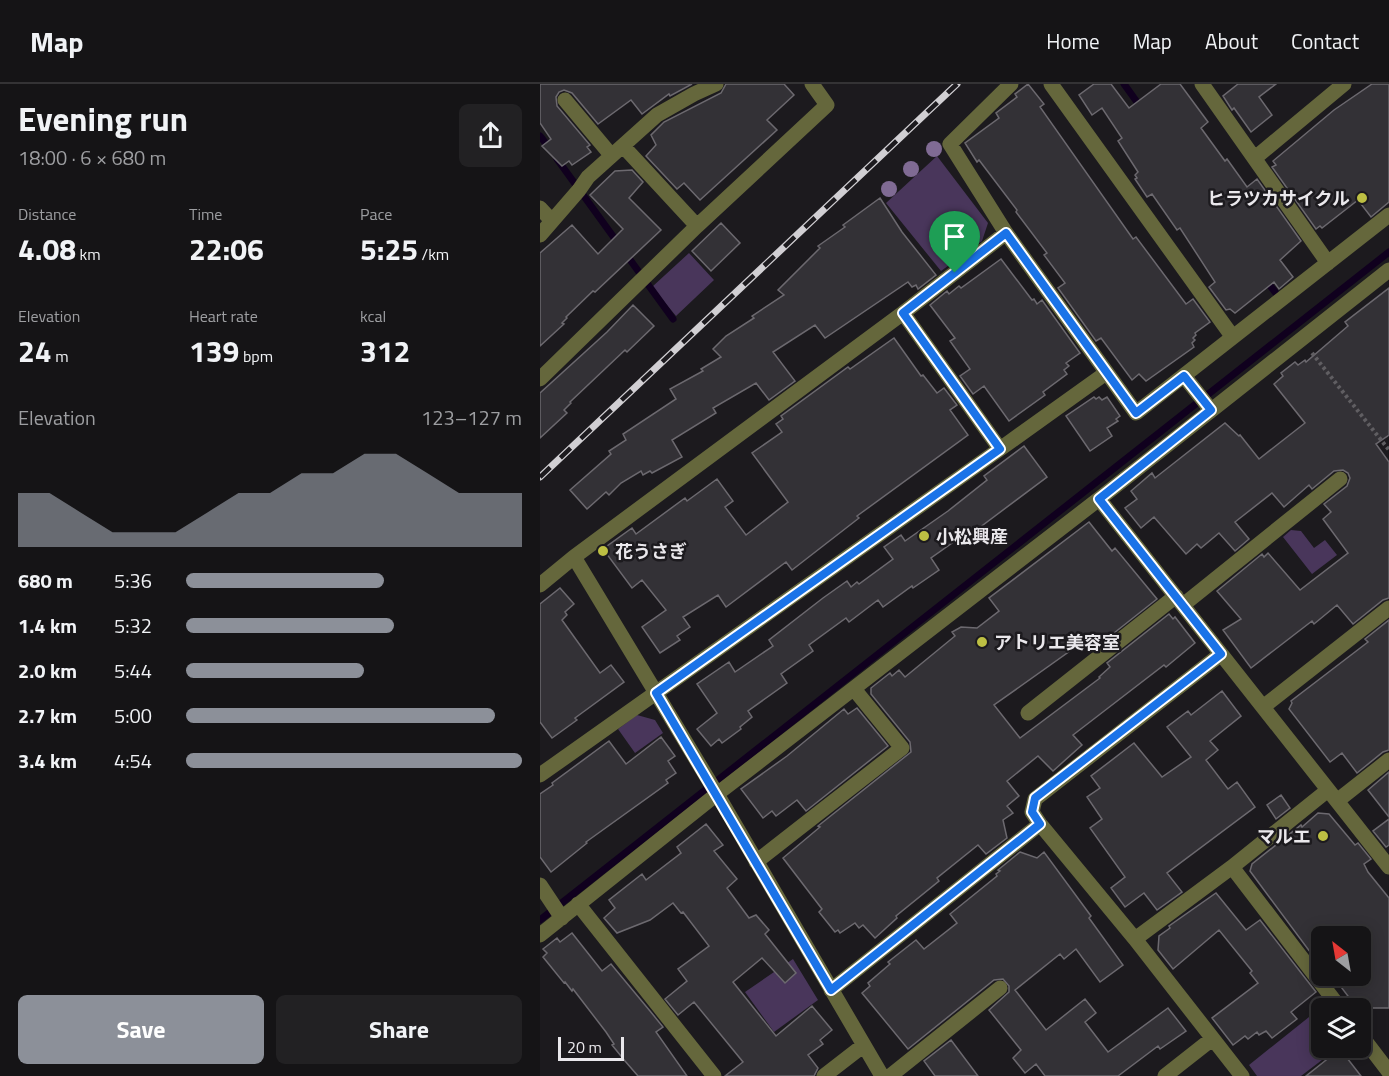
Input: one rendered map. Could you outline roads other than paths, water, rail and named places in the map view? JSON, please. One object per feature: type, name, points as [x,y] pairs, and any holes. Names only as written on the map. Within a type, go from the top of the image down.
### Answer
[{"type":"street","points":[[540,235],[588,177],[657,115],[716,84]]},
{"type":"street","points":[[540,379],[697,226],[827,105],[812,84]]},
{"type":"street","points":[[1011,84],[950,144],[1006,233],[1136,413],[1189,382],[1232,336],[1389,215]]},
{"type":"street","points":[[1052,84],[1232,336]]},
{"type":"street","points":[[1202,84],[1328,263]]},
{"type":"street","points":[[1255,158],[1344,84]]},
{"type":"street","points":[[565,100],[697,226]]},
{"type":"street","points":[[540,208],[552,221]]},
{"type":"street","points":[[540,585],[574,557],[903,313],[1006,233]]},
{"type":"street","points":[[540,935],[560,915],[578,904],[715,791],[854,689],[1389,270]]},
{"type":"street","points":[[903,313],[1000,449]]},
{"type":"street","points":[[540,775],[1106,373]]},
{"type":"street","points":[[1189,382],[1210,409]]},
{"type":"street","points":[[1028,713],[1340,479]]},
{"type":"street","points":[[1099,499],[1389,867]]},
{"type":"street","points":[[574,557],[704,772],[882,1076]]},
{"type":"street","points":[[1263,707],[1389,608]]},
{"type":"street","points":[[1221,654],[1035,798],[1032,812],[1242,1076]]},
{"type":"street","points":[[756,862],[902,748],[854,689]]},
{"type":"street","points":[[1135,939],[1333,795],[1389,760]]},
{"type":"street","points":[[831,990],[1040,824]]},
{"type":"street","points":[[1232,867],[1332,998]]},
{"type":"street","points":[[543,890],[560,915]]},
{"type":"street","points":[[578,904],[714,1076]]},
{"type":"street","points":[[890,1076],[1000,988]]},
{"type":"street","points":[[1165,1076],[1212,1039]]},
{"type":"street","points":[[824,1076],[864,1046]]},
{"type":"street","points":[[1371,1048],[1389,1072]]},
{"type":"waterway","points":[[1124,84],[1142,109]]},
{"type":"waterway","points":[[540,136],[551,150]]},
{"type":"waterway","points":[[557,159],[673,319]]},
{"type":"waterway","points":[[540,920],[1389,252]]},
{"type":"waterway","points":[[1264,278],[1275,292]]},
{"type":"railway","points":[[540,477],[957,84]]},
{"type":"place","name":"ヒラツカサイクル","points":[[1362,198]]},
{"type":"place","name":"小松興産","points":[[924,536]]},
{"type":"place","name":"花うさぎ","points":[[603,551]]},
{"type":"place","name":"アトリエ美容室","points":[[982,642]]},
{"type":"place","name":"マルエ","points":[[1323,836]]}]
